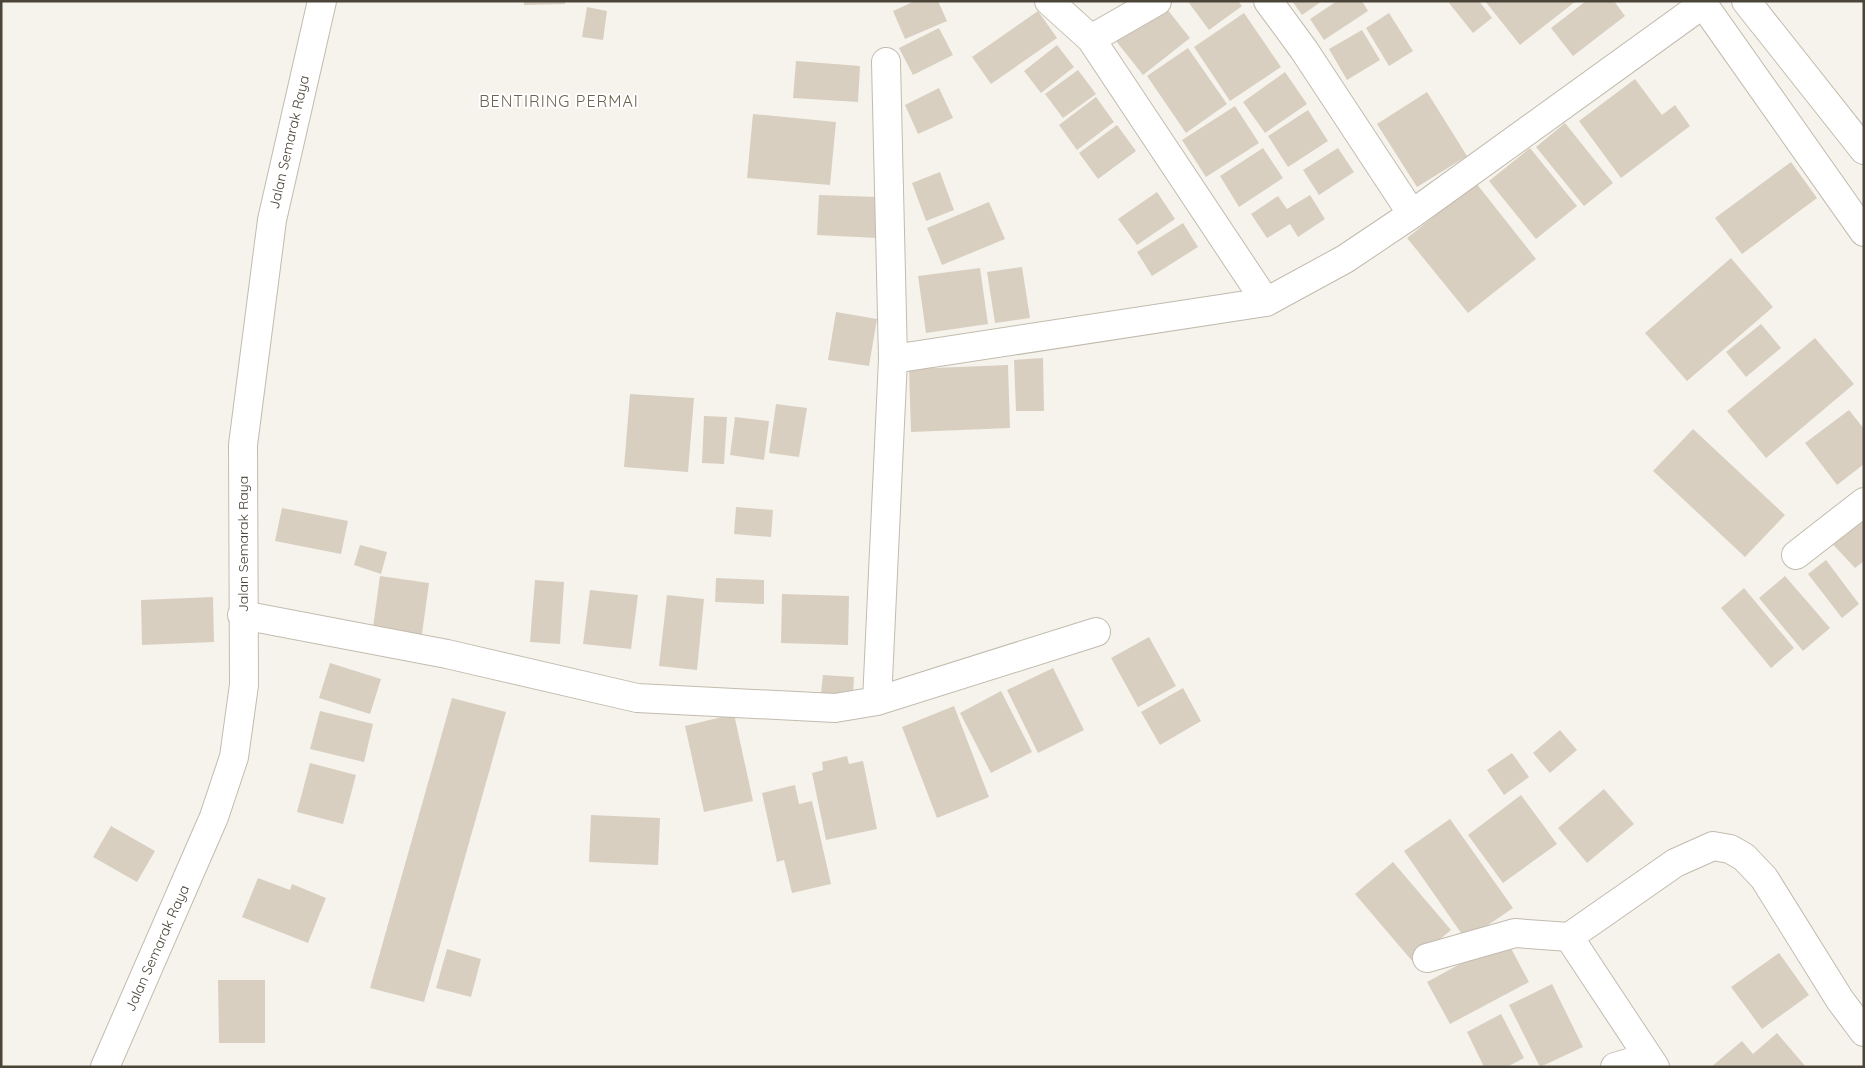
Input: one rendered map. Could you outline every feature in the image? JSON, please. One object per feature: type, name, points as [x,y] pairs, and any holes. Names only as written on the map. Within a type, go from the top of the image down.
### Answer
[{"type":"street","name":"Jalan Semarak Raya","points":[[105,1067],[214,817],[234,756],[244,685],[242,615],[243,445],[258,313],[272,220],[322,1]]},
{"type":"street","points":[[1049,1],[1092,39],[1266,302]]},
{"type":"street","points":[[1092,39],[1157,1]]},
{"type":"street","points":[[1268,1],[1304,50],[1412,214]]},
{"type":"street","points":[[1746,1],[1864,150]]},
{"type":"street","points":[[893,360],[1266,302],[1345,259],[1412,214],[1702,3],[1864,232]]},
{"type":"street","points":[[878,701],[893,360],[886,62]]},
{"type":"street","points":[[1796,555],[1864,502]]},
{"type":"street","points":[[242,615],[447,654],[637,698],[835,708],[878,701],[1096,632]]},
{"type":"street","points":[[1427,958],[1515,933],[1570,936],[1675,862],[1713,846],[1730,849],[1744,857],[1764,878],[1840,1000],[1864,1032]]},
{"type":"street","points":[[1570,936],[1652,1062],[1615,1067]]},
{"type":"building","points":[[524,1],[565,1],[565,4],[524,5]]},
{"type":"building","points":[[915,1],[938,1],[947,21],[905,39],[893,11]]},
{"type":"building","points":[[1191,1],[1238,1],[1242,6],[1209,30],[1189,3]]},
{"type":"building","points":[[1292,1],[1322,1],[1302,15]]},
{"type":"building","points":[[1337,1],[1362,1],[1368,11],[1324,40],[1310,19]]},
{"type":"building","points":[[1451,1],[1479,1],[1492,18],[1473,33],[1449,3]]},
{"type":"building","points":[[1485,1],[1576,1],[1520,45]]},
{"type":"building","points":[[1586,1],[1614,1],[1625,16],[1573,56],[1551,28]]},
{"type":"building","points":[[1163,4],[1190,38],[1143,75],[1116,41]]},
{"type":"building","points":[[587,7],[607,11],[603,40],[582,37]]},
{"type":"building","points":[[1038,11],[1057,38],[991,84],[972,57]]},
{"type":"building","points":[[1244,13],[1281,67],[1230,101],[1194,47]]},
{"type":"building","points":[[1389,13],[1413,51],[1389,66],[1366,28]]},
{"type":"building","points":[[939,28],[953,55],[913,75],[899,48]]},
{"type":"building","points":[[1362,30],[1380,60],[1347,80],[1329,49]]},
{"type":"building","points":[[1057,45],[1074,67],[1041,93],[1024,71]]},
{"type":"building","points":[[1188,48],[1227,104],[1186,133],[1147,76]]},
{"type":"building","points":[[796,61],[860,66],[858,102],[793,98]]},
{"type":"building","points":[[1078,70],[1096,94],[1063,118],[1045,94]]},
{"type":"building","points":[[1285,72],[1307,104],[1265,133],[1243,102]]},
{"type":"building","points":[[1635,79],[1662,115],[1675,105],[1690,126],[1621,178],[1579,121]]},
{"type":"building","points":[[939,88],[953,118],[918,134],[905,105]]},
{"type":"building","points":[[1427,92],[1467,156],[1417,187],[1377,124]]},
{"type":"building","points":[[1096,97],[1114,122],[1077,150],[1059,125]]},
{"type":"building","points":[[1235,106],[1259,143],[1206,177],[1182,140]]},
{"type":"building","points":[[1308,110],[1328,141],[1288,167],[1268,136]]},
{"type":"building","points":[[753,114],[836,122],[830,185],[747,178]]},
{"type":"building","points":[[1565,123],[1613,183],[1584,206],[1536,147]]},
{"type":"building","points":[[1117,125],[1136,151],[1098,179],[1079,153]]},
{"type":"building","points":[[1263,148],[1283,178],[1239,207],[1220,176]]},
{"type":"building","points":[[1338,148],[1354,172],[1319,195],[1303,170]]},
{"type":"building","points":[[1530,148],[1577,206],[1536,239],[1489,181]]},
{"type":"building","points":[[1791,162],[1817,198],[1742,254],[1715,218]]},
{"type":"building","points":[[940,172],[954,210],[926,221],[912,183]]},
{"type":"building","points":[[1476,183],[1536,259],[1468,313],[1407,238]]},
{"type":"building","points":[[1157,192],[1175,219],[1137,245],[1118,219]]},
{"type":"building","points":[[819,195],[879,197],[877,238],[817,235]]},
{"type":"building","points":[[1310,195],[1325,219],[1298,237],[1290,224],[1267,238],[1251,214],[1278,196],[1287,209]]},
{"type":"building","points":[[989,202],[1005,239],[942,265],[927,228]]},
{"type":"building","points":[[1183,223],[1198,247],[1152,276],[1137,252]]},
{"type":"building","points":[[1731,258],[1773,307],[1687,381],[1645,333]]},
{"type":"building","points":[[1022,267],[1030,318],[995,323],[987,272]]},
{"type":"building","points":[[980,268],[988,324],[926,333],[918,276]]},
{"type":"building","points":[[836,312],[877,319],[869,366],[828,360]]},
{"type":"building","points":[[1761,324],[1781,348],[1746,377],[1726,352]]},
{"type":"building","points":[[1815,338],[1854,384],[1766,458],[1727,411]]},
{"type":"building","points":[[1043,358],[1044,411],[1016,411],[1014,360]]},
{"type":"building","points":[[1008,365],[1010,428],[911,432],[909,369]]},
{"type":"building","points":[[630,394],[694,398],[688,472],[624,467]]},
{"type":"building","points":[[776,404],[807,408],[799,457],[769,453]]},
{"type":"building","points":[[1849,410],[1864,429],[1864,464],[1837,485],[1805,443]]},
{"type":"building","points":[[704,416],[727,417],[724,464],[702,463]]},
{"type":"building","points":[[735,417],[769,421],[764,460],[730,455]]},
{"type":"building","points":[[1693,429],[1785,515],[1745,557],[1653,471]]},
{"type":"building","points":[[1864,505],[1864,561],[1855,568],[1827,538]]},
{"type":"building","points":[[736,507],[773,510],[771,537],[734,534]]},
{"type":"building","points":[[282,508],[348,521],[341,554],[275,541]]},
{"type":"building","points":[[360,545],[387,552],[381,574],[354,565]]},
{"type":"building","points":[[1826,560],[1859,604],[1842,618],[1808,574]]},
{"type":"building","points":[[380,576],[429,583],[421,641],[372,635]]},
{"type":"building","points":[[1785,576],[1830,628],[1803,651],[1759,598]]},
{"type":"building","points":[[716,578],[764,580],[764,604],[715,602]]},
{"type":"building","points":[[535,580],[564,582],[560,644],[530,642]]},
{"type":"building","points":[[1744,588],[1794,648],[1771,668],[1721,608]]},
{"type":"building","points":[[590,590],[638,595],[631,649],[583,644]]},
{"type":"building","points":[[782,594],[849,596],[848,645],[781,643]]},
{"type":"building","points":[[667,595],[704,599],[697,670],[659,666]]},
{"type":"building","points":[[213,597],[214,642],[142,645],[141,600]]},
{"type":"building","points":[[1149,637],[1176,686],[1138,707],[1111,658]]},
{"type":"building","points":[[330,663],[381,679],[370,714],[319,698]]},
{"type":"building","points":[[1053,668],[1084,730],[1038,753],[1007,690]]},
{"type":"building","points":[[823,675],[854,677],[853,695],[821,693]]},
{"type":"building","points":[[1183,688],[1201,721],[1160,745],[1141,712]]},
{"type":"building","points":[[1001,691],[1032,752],[991,773],[960,713]]},
{"type":"building","points":[[452,698],[506,712],[424,1002],[370,988]]},
{"type":"building","points":[[954,706],[989,797],[937,818],[902,727]]},
{"type":"building","points":[[320,711],[373,724],[364,762],[310,749]]},
{"type":"building","points":[[734,714],[753,801],[704,812],[685,726]]},
{"type":"building","points":[[1560,730],[1577,750],[1550,773],[1533,753]]},
{"type":"building","points":[[1512,753],[1529,777],[1504,795],[1487,770]]},
{"type":"building","points":[[847,756],[849,764],[863,761],[877,829],[826,840],[812,773],[823,770],[822,762]]},
{"type":"building","points":[[310,763],[356,775],[343,824],[297,812]]},
{"type":"building","points":[[795,785],[799,804],[812,801],[831,884],[792,893],[784,860],[777,862],[762,793]]},
{"type":"building","points":[[1604,789],[1634,824],[1587,863],[1558,828]]},
{"type":"building","points":[[1521,795],[1557,844],[1503,883],[1468,835]]},
{"type":"building","points":[[591,815],[660,818],[658,865],[589,862]]},
{"type":"building","points":[[1450,819],[1513,908],[1466,940],[1404,851]]},
{"type":"building","points":[[111,826],[155,851],[137,882],[93,857]]},
{"type":"building","points":[[1393,862],[1451,930],[1413,962],[1355,894]]},
{"type":"building","points":[[258,878],[290,890],[292,884],[326,898],[308,943],[242,917]]},
{"type":"building","points":[[1506,939],[1529,982],[1450,1024],[1427,982]]},
{"type":"building","points":[[447,949],[481,959],[471,997],[436,988]]},
{"type":"building","points":[[1779,953],[1809,995],[1762,1029],[1731,987]]},
{"type":"building","points":[[218,980],[265,980],[265,1043],[219,1043]]},
{"type":"building","points":[[1552,984],[1583,1047],[1540,1067],[1509,1005]]},
{"type":"building","points":[[1501,1014],[1524,1058],[1507,1067],[1484,1067],[1467,1032]]},
{"type":"building","points":[[1777,1033],[1806,1067],[1711,1067],[1742,1041],[1753,1054]]},
{"type":"district","name":"BENTIRING PERMAI","points":[[559,101]]}]
